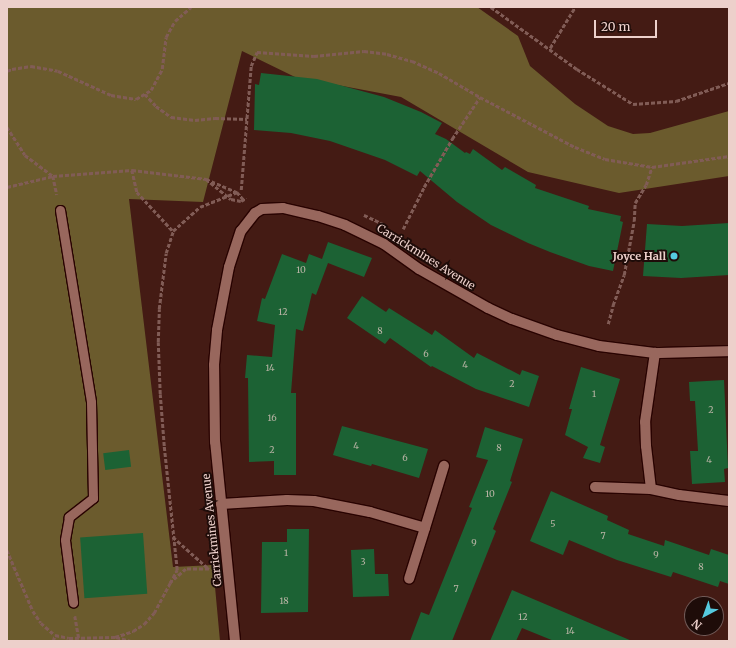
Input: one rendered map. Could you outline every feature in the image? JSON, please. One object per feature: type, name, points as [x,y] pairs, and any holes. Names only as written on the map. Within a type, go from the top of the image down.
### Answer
[{"type":"street","name":"Carrickmines Avenue","points":[[235,641],[221,504],[215,426],[214,365],[217,330],[231,260],[241,231],[247,221],[255,213],[266,209],[283,208],[328,219],[368,235],[449,288],[512,320],[557,335],[599,346],[655,353],[729,351]]},
{"type":"street","points":[[651,489],[645,422],[655,353]]},
{"type":"street","points":[[409,579],[444,466]]},
{"type":"street","points":[[595,487],[651,489],[679,495],[729,501]]},
{"type":"street","points":[[221,504],[287,500],[314,501],[370,512],[425,528]]},
{"type":"lane","points":[[60,210],[91,402],[92,498],[69,518],[66,540],[73,602]]},
{"type":"path","points":[[7,72],[12,68],[31,66],[58,71],[112,95],[136,99],[151,90],[162,69],[166,37],[175,21],[191,7]]},
{"type":"path","points":[[491,7],[550,48],[577,69],[633,104],[676,101],[729,83]]},
{"type":"path","points":[[550,48],[575,7]]},
{"type":"path","points":[[241,190],[251,66],[257,52],[314,56],[364,51],[387,54],[412,61],[439,73],[480,97],[575,147],[605,159],[652,167],[729,156]]},
{"type":"path","points":[[144,94],[156,106],[171,117],[195,120],[215,118],[247,119]]},
{"type":"path","points":[[402,229],[452,139],[480,97]]},
{"type":"path","points":[[7,127],[25,154],[53,176],[60,210]]},
{"type":"path","points":[[608,324],[624,275],[634,221],[635,203],[646,185],[652,167]]},
{"type":"path","points":[[132,170],[137,192],[173,231]]},
{"type":"path","points":[[7,187],[53,176],[132,170],[206,179],[237,192],[255,213]]},
{"type":"path","points":[[206,179],[231,199],[244,199],[249,197]]},
{"type":"path","points":[[115,637],[133,631],[144,624],[154,613],[176,570],[160,394],[158,342],[159,309],[166,253],[173,231],[200,207],[237,192]]},
{"type":"path","points":[[358,212],[387,227]]},
{"type":"path","points":[[170,582],[186,569],[209,569],[173,537]]},
{"type":"path","points":[[7,550],[33,611],[41,624],[55,635],[69,638],[115,637],[131,641]]},
{"type":"path","points":[[73,602],[79,638]]},
{"type":"path","points":[[53,641],[55,635]]},
{"type":"shaded area","points":[[7,7],[477,7],[518,36],[530,66],[575,104],[608,126],[633,134],[650,133],[729,111],[729,176],[619,193],[528,172],[401,97],[295,77],[242,51],[203,202],[129,199],[173,567],[213,565],[220,641],[7,641]]},
{"type":"building","points":[[261,73],[317,79],[384,97],[421,112],[442,123],[435,134],[446,139],[465,153],[470,154],[473,149],[502,170],[505,167],[536,185],[535,188],[589,206],[588,209],[621,216],[620,221],[623,222],[613,271],[589,266],[550,252],[491,225],[457,202],[420,171],[417,176],[385,160],[330,141],[291,133],[254,130],[255,84],[259,85]]},
{"type":"building","name":"Joyce Hall","points":[[729,223],[729,275],[681,278],[643,276],[647,224],[682,226]]},
{"type":"building","points":[[328,242],[372,258],[364,277],[328,263],[316,295],[312,293],[303,331],[296,329],[291,393],[296,393],[296,475],[274,475],[274,461],[249,462],[248,378],[245,378],[247,355],[272,357],[275,325],[257,321],[262,298],[265,299],[282,254],[306,263],[309,254],[322,259]]},
{"type":"building","points":[[362,296],[386,312],[389,308],[432,335],[435,330],[474,358],[477,353],[520,375],[522,370],[539,376],[529,407],[476,389],[432,366],[431,367],[390,338],[385,344],[347,318]]},
{"type":"building","points":[[581,367],[620,379],[600,445],[605,447],[600,463],[583,458],[588,447],[565,435],[572,409],[569,409]]},
{"type":"building","points":[[724,380],[728,468],[724,469],[725,482],[692,484],[690,451],[698,451],[695,401],[690,401],[689,382]]},
{"type":"building","points":[[342,426],[428,449],[419,478],[372,464],[371,466],[333,455]]},
{"type":"building","points":[[485,427],[523,439],[510,481],[512,482],[493,529],[496,531],[452,641],[410,641],[421,612],[429,615],[472,508],[469,507],[488,460],[476,457]]},
{"type":"building","points":[[129,450],[131,467],[105,470],[103,453]]},
{"type":"building","points":[[551,491],[608,516],[607,520],[629,530],[628,534],[664,546],[665,540],[709,555],[711,549],[729,555],[729,584],[720,581],[718,587],[673,572],[671,577],[617,560],[569,540],[563,555],[530,541]]},
{"type":"building","points":[[287,529],[309,529],[308,612],[261,613],[262,542],[287,542]]},
{"type":"building","points":[[143,533],[147,594],[84,598],[80,537]]},
{"type":"building","points":[[374,549],[375,574],[388,574],[389,596],[353,597],[351,550]]},
{"type":"building","points":[[512,590],[632,641],[554,641],[522,628],[516,641],[490,641]]},
{"type":"place","name":"Joyce Hall","points":[[674,256]]}]
